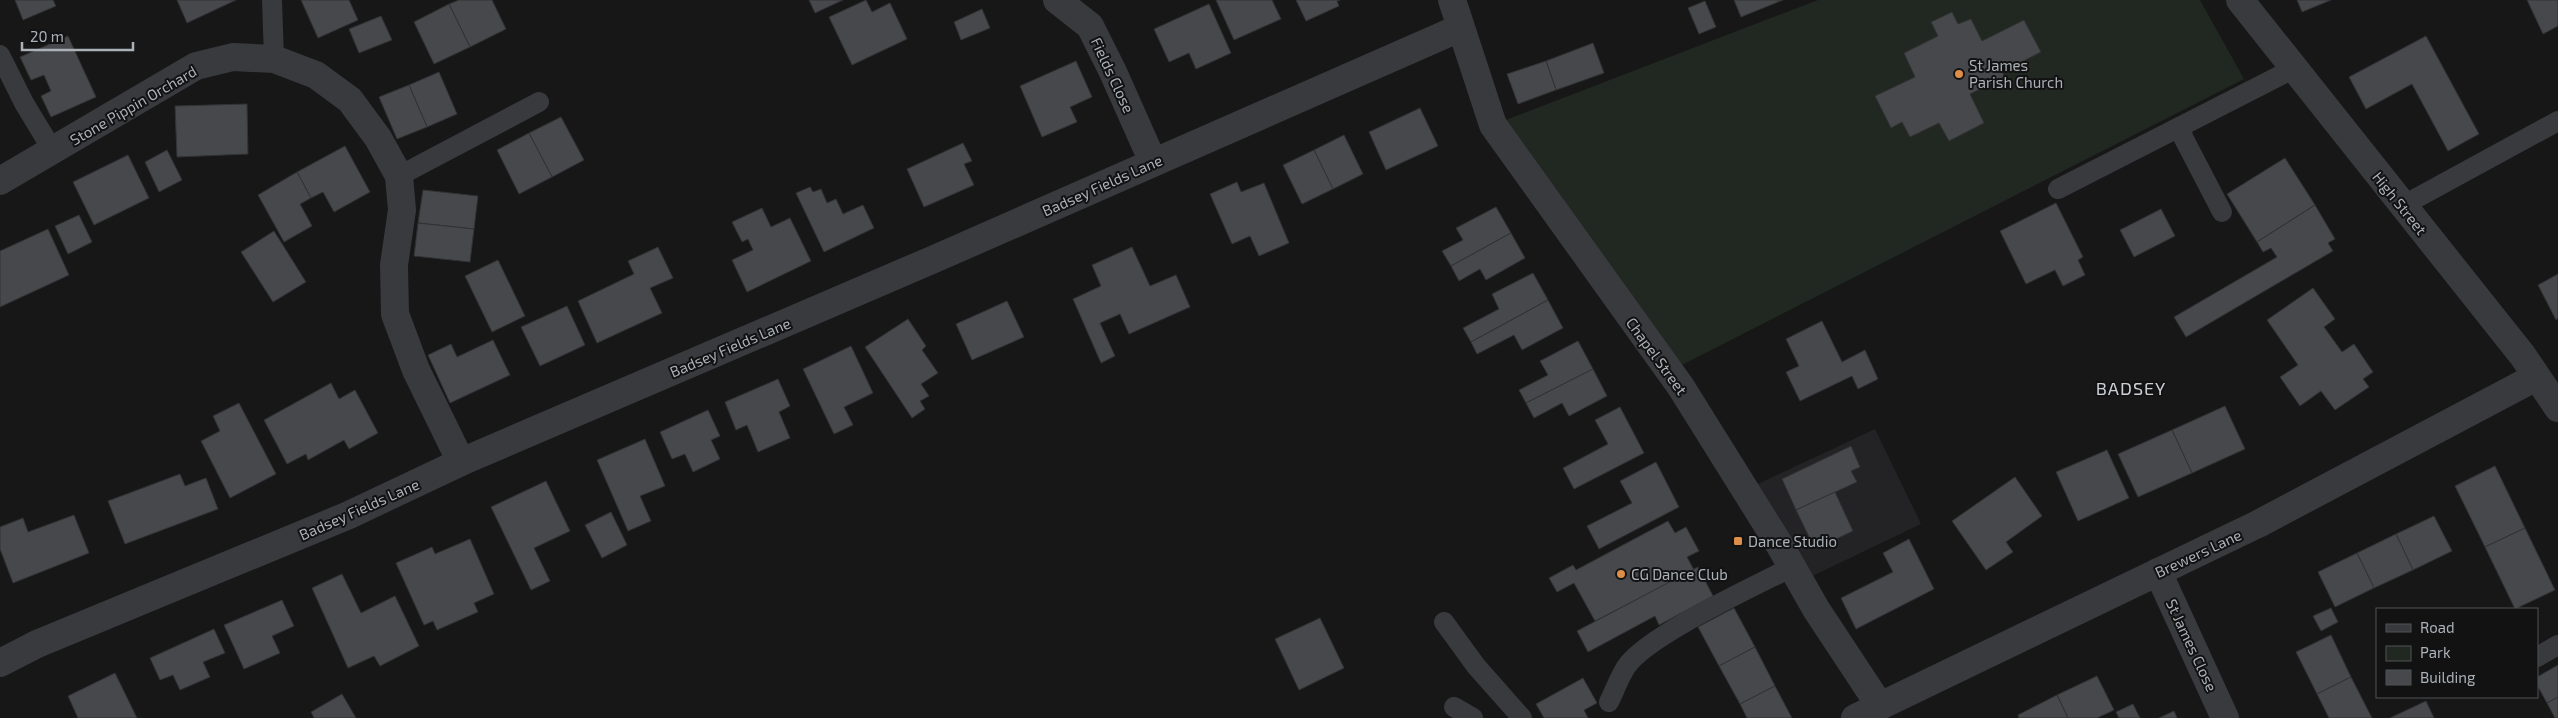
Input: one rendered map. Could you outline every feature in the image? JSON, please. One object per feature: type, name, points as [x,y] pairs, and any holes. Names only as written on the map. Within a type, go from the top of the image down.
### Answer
[{"type":"street","name":"Fields Close","points":[[1057,0],[1090,26],[1113,72],[1153,162]]},
{"type":"street","name":"Chapel Street","points":[[1452,0],[1493,125],[1681,387],[1792,567],[1816,610],[1880,706]]},
{"type":"street","name":"High Street","points":[[2240,0],[2523,356],[2558,408]]},
{"type":"street","name":"Badsey Fields Lane","points":[[0,663],[46,640],[349,515],[461,462],[852,295],[1460,28]]},
{"type":"street","name":"Stone Pippin Orchard","points":[[0,181],[196,66],[232,57],[274,60],[316,75],[350,100],[378,138],[399,176],[402,210],[394,265],[395,314],[416,370],[461,462]]},
{"type":"street","name":"Brewers Lane","points":[[1855,718],[2258,524],[2536,378]]},
{"type":"street","name":"St James Close","points":[[2158,572],[2225,718]]},
{"type":"lane","points":[[272,0],[274,60]]},
{"type":"lane","name":"Stone Pippin Orchard","points":[[0,55],[24,103],[53,151]]},
{"type":"lane","points":[[2058,189],[2293,69]]},
{"type":"lane","points":[[399,176],[539,102]]},
{"type":"lane","points":[[2402,206],[2558,121]]},
{"type":"lane","points":[[2181,126],[2182,137],[2222,212]]},
{"type":"lane","points":[[1610,702],[1627,666],[1644,649],[1699,616],[1792,567]]},
{"type":"lane","points":[[1444,622],[1476,666],[1522,718]]},
{"type":"lane","points":[[2538,656],[2558,645]]},
{"type":"lane","points":[[1454,707],[1473,718]]},
{"type":"shaded area","points":[[1875,429],[1921,524],[1802,581],[1749,488]]},
{"type":"green space","points":[[1818,0],[2200,0],[2244,79],[1670,371],[1493,125]]},
{"type":"building","points":[[15,0],[53,0],[56,6],[23,20]]},
{"type":"building","points":[[177,0],[236,0],[187,23]]},
{"type":"building","points":[[301,0],[349,0],[358,20],[318,38]]},
{"type":"building","points":[[459,0],[492,0],[506,29],[470,47],[449,4]]},
{"type":"building","points":[[809,0],[843,0],[815,13]]},
{"type":"building","points":[[866,0],[872,12],[890,3],[907,39],[852,65],[829,17]]},
{"type":"building","points":[[1216,0],[1272,0],[1281,19],[1234,40]]},
{"type":"building","points":[[1296,0],[1340,0],[1337,1],[1339,6],[1306,21]]},
{"type":"building","points":[[1734,0],[1783,0],[1741,17]]},
{"type":"building","points":[[2297,0],[2331,0],[2302,12]]},
{"type":"building","points":[[2527,0],[2558,0],[2558,26],[2543,34]]},
{"type":"building","points":[[1705,1],[1716,27],[1699,34],[1688,8]]},
{"type":"building","points":[[449,4],[470,47],[434,64],[414,22]]},
{"type":"building","points":[[1209,4],[1231,53],[1196,69],[1189,53],[1169,62],[1154,29]]},
{"type":"building","points":[[982,9],[990,28],[961,40],[954,22]]},
{"type":"building","name":"St James Parish Church","points":[[1952,12],[1958,24],[1971,19],[1982,41],[2024,20],[2041,52],[2002,72],[2005,77],[1970,94],[1984,123],[1949,141],[1939,123],[1910,137],[1902,122],[1891,128],[1875,96],[1915,77],[1904,53],[1938,36],[1931,22]]},
{"type":"building","points":[[381,16],[392,40],[359,53],[349,29]]},
{"type":"building","points":[[68,36],[96,97],[51,117],[41,96],[51,91],[44,75],[31,80],[20,57]]},
{"type":"building","points":[[2426,36],[2479,134],[2448,151],[2412,84],[2366,109],[2349,77]]},
{"type":"building","points":[[1593,43],[1604,73],[1556,90],[1546,61]]},
{"type":"building","points":[[1076,61],[1092,97],[1070,107],[1077,122],[1042,137],[1020,86]]},
{"type":"building","points":[[1546,61],[1556,90],[1518,104],[1507,74]]},
{"type":"building","points":[[439,72],[457,114],[427,127],[409,85]]},
{"type":"building","points":[[409,85],[427,127],[397,139],[379,97]]},
{"type":"building","points":[[247,104],[248,154],[177,157],[175,106]]},
{"type":"building","points":[[1420,108],[1438,146],[1386,170],[1369,132]]},
{"type":"building","points":[[561,117],[584,160],[552,177],[529,133]]},
{"type":"building","points":[[529,133],[552,177],[519,194],[497,150]]},
{"type":"building","points":[[1344,135],[1363,174],[1333,189],[1314,150]]},
{"type":"building","points":[[963,143],[972,161],[964,164],[974,185],[924,207],[907,169]]},
{"type":"building","points":[[345,146],[370,192],[334,212],[323,192],[311,198],[297,172]]},
{"type":"building","points":[[167,150],[182,180],[159,192],[145,162]]},
{"type":"building","points":[[1314,150],[1333,189],[1302,204],[1283,165]]},
{"type":"building","points":[[128,155],[149,198],[94,225],[73,182]]},
{"type":"building","points":[[2285,158],[2315,205],[2257,242],[2227,194]]},
{"type":"building","points":[[297,172],[311,198],[300,204],[312,226],[284,242],[258,195]]},
{"type":"building","points":[[1237,182],[1241,192],[1264,183],[1289,243],[1259,256],[1250,236],[1232,244],[1210,194]]},
{"type":"building","points":[[810,187],[813,192],[821,189],[827,203],[836,199],[843,214],[863,205],[874,228],[824,252],[796,193]]},
{"type":"building","points":[[423,190],[478,196],[474,229],[418,223]]},
{"type":"building","points":[[2056,203],[2083,257],[2078,260],[2085,275],[2063,286],[2055,270],[2026,284],[2000,231]]},
{"type":"building","points":[[2315,205],[2335,239],[2328,243],[2333,251],[2186,337],[2174,317],[2277,257],[2271,248],[2263,252],[2257,242]]},
{"type":"building","points":[[1496,207],[1511,233],[1451,266],[1442,251],[1463,240],[1456,228]]},
{"type":"building","points":[[762,208],[771,227],[790,218],[811,261],[747,292],[732,260],[753,250],[748,239],[742,242],[732,222]]},
{"type":"building","points":[[2161,209],[2175,236],[2134,257],[2120,230]]},
{"type":"building","points":[[79,215],[92,242],[68,254],[55,226]]},
{"type":"building","points":[[418,223],[474,229],[470,262],[414,256]]},
{"type":"building","points":[[48,229],[69,275],[0,307],[0,251]]},
{"type":"building","points":[[274,231],[306,282],[273,302],[241,252]]},
{"type":"building","points":[[1511,233],[1525,258],[1486,280],[1480,269],[1459,281],[1451,266]]},
{"type":"building","points":[[658,247],[673,278],[650,288],[662,313],[597,343],[578,301],[634,274],[628,261]]},
{"type":"building","points":[[1132,247],[1150,286],[1176,275],[1190,307],[1129,334],[1120,314],[1100,323],[1115,356],[1101,363],[1073,299],[1101,286],[1092,265]]},
{"type":"building","points":[[498,260],[525,316],[492,332],[465,276]]},
{"type":"building","points":[[1533,273],[1548,300],[1471,342],[1463,328],[1499,309],[1492,294]]},
{"type":"building","points":[[2558,274],[2558,318],[2556,320],[2538,285]]},
{"type":"building","points":[[2313,288],[2335,319],[2324,327],[2342,352],[2354,344],[2373,372],[2363,379],[2369,387],[2335,410],[2321,391],[2300,406],[2280,377],[2298,365],[2267,320]]},
{"type":"building","points":[[1548,300],[1563,328],[1522,350],[1514,335],[1477,354],[1471,342]]},
{"type":"building","points":[[1007,301],[1024,337],[972,360],[956,324]]},
{"type":"building","points":[[567,306],[585,345],[540,366],[521,327]]},
{"type":"building","points":[[908,319],[926,346],[922,350],[938,373],[921,384],[929,396],[920,401],[925,409],[912,418],[865,347]]},
{"type":"building","points":[[1822,321],[1842,362],[1865,350],[1878,379],[1858,389],[1852,376],[1800,401],[1786,372],[1799,366],[1786,339]]},
{"type":"building","points":[[493,340],[510,375],[450,403],[428,355],[451,344],[457,357]]},
{"type":"building","points":[[1578,341],[1593,369],[1526,403],[1519,390],[1548,375],[1540,361]]},
{"type":"building","points":[[851,346],[873,393],[844,407],[853,425],[834,434],[803,369]]},
{"type":"building","points":[[1593,369],[1607,396],[1569,416],[1562,403],[1534,418],[1526,403]]},
{"type":"building","points":[[778,379],[790,406],[779,412],[790,438],[758,452],[747,425],[736,430],[725,402]]},
{"type":"building","points":[[331,383],[339,399],[355,390],[378,433],[349,449],[344,440],[308,460],[306,454],[287,464],[264,420]]},
{"type":"building","points":[[239,403],[276,474],[230,498],[201,441],[220,431],[213,416]]},
{"type":"building","points":[[2225,406],[2245,449],[2192,473],[2172,430]]},
{"type":"building","points":[[1620,407],[1644,453],[1574,489],[1563,468],[1608,444],[1595,420]]},
{"type":"building","points":[[708,410],[720,436],[711,440],[720,459],[693,472],[685,454],[672,459],[660,432]]},
{"type":"building","points":[[2172,430],[2192,473],[2138,497],[2118,454]]},
{"type":"building","points":[[645,439],[665,486],[640,496],[651,521],[628,531],[597,460]]},
{"type":"building","points":[[1851,446],[1860,467],[1851,471],[1857,482],[1796,510],[1782,479]]},
{"type":"building","points":[[2107,450],[2129,498],[2078,521],[2056,472]]},
{"type":"building","points":[[1656,462],[1679,507],[1599,549],[1587,526],[1632,503],[1620,481]]},
{"type":"building","points":[[2495,466],[2525,528],[2485,547],[2455,486]]},
{"type":"building","points":[[180,474],[185,486],[206,478],[218,509],[125,544],[108,501]]},
{"type":"building","points":[[2015,477],[2042,516],[2006,542],[2013,552],[1986,570],[1952,521]]},
{"type":"building","points":[[546,481],[570,531],[534,548],[550,581],[531,590],[491,507]]},
{"type":"building","points":[[1835,492],[1853,531],[1815,549],[1796,510]]},
{"type":"building","points":[[611,512],[627,545],[602,558],[585,525]]},
{"type":"building","points":[[74,515],[89,553],[13,583],[0,549],[0,527],[23,518],[28,532]]},
{"type":"building","points":[[2434,516],[2452,551],[2413,570],[2396,534]]},
{"type":"building","name":"CG Dance Club","points":[[1668,521],[1675,533],[1686,527],[1699,551],[1687,557],[1694,570],[1595,621],[1574,583],[1557,592],[1549,578],[1573,565],[1576,570]]},
{"type":"building","points":[[2525,528],[2555,590],[2515,608],[2485,547]]},
{"type":"building","points":[[2396,534],[2413,570],[2374,588],[2357,553]]},
{"type":"building","points":[[470,539],[494,594],[474,603],[478,612],[437,630],[433,621],[424,625],[396,563],[432,547],[435,554]]},
{"type":"building","points":[[1909,539],[1934,589],[1856,629],[1841,598],[1893,572],[1883,553]]},
{"type":"building","points":[[2357,553],[2374,588],[2335,607],[2318,572]]},
{"type":"building","points":[[1698,567],[1713,596],[1659,625],[1655,616],[1588,652],[1577,631]]},
{"type":"building","points":[[342,574],[361,613],[395,596],[419,646],[380,666],[374,656],[348,668],[312,588]]},
{"type":"building","points":[[282,600],[294,626],[272,636],[280,653],[244,669],[224,625]]},
{"type":"building","points":[[1734,608],[1755,647],[1719,666],[1698,627]]},
{"type":"building","points":[[2331,608],[2338,622],[2321,631],[2313,616]]},
{"type":"building","points":[[1320,618],[1344,668],[1299,690],[1275,639]]},
{"type":"building","points":[[214,629],[225,653],[203,662],[210,677],[180,690],[173,675],[160,680],[150,658]]},
{"type":"building","points":[[2331,635],[2351,677],[2317,694],[2296,652]]},
{"type":"building","points":[[1755,647],[1775,686],[1740,704],[1719,666]]},
{"type":"building","points":[[2558,665],[2558,697],[2547,703],[2538,687],[2538,676]]},
{"type":"building","points":[[115,673],[137,718],[78,718],[68,696]]},
{"type":"building","points":[[2097,676],[2114,710],[2097,718],[2068,718],[2057,695]]},
{"type":"building","points":[[2351,677],[2372,718],[2329,718],[2317,694]]},
{"type":"building","points":[[1583,678],[1597,703],[1584,710],[1588,718],[1544,718],[1536,704]]},
{"type":"building","points":[[1775,686],[1792,718],[1747,718],[1740,704]]},
{"type":"building","points":[[342,694],[356,718],[314,718],[311,712]]},
{"type":"building","points":[[2057,695],[2068,718],[2019,718],[2018,715]]},
{"type":"building","points":[[2558,697],[2558,718],[2555,718],[2547,703]]},
{"type":"building","points":[[2426,701],[2434,718],[2390,718]]},
{"type":"building","points":[[2133,704],[2140,718],[2119,718],[2116,712]]},
{"type":"building","points":[[2174,711],[2177,718],[2159,718]]},
{"type":"place","name":"St James Parish Church","points":[[1959,74]]},
{"type":"place","name":"Dance Studio","points":[[1738,541]]},
{"type":"place","name":"CG Dance Club","points":[[1621,574]]},
{"type":"district","name":"BADSEY","points":[[2131,388]]}]
